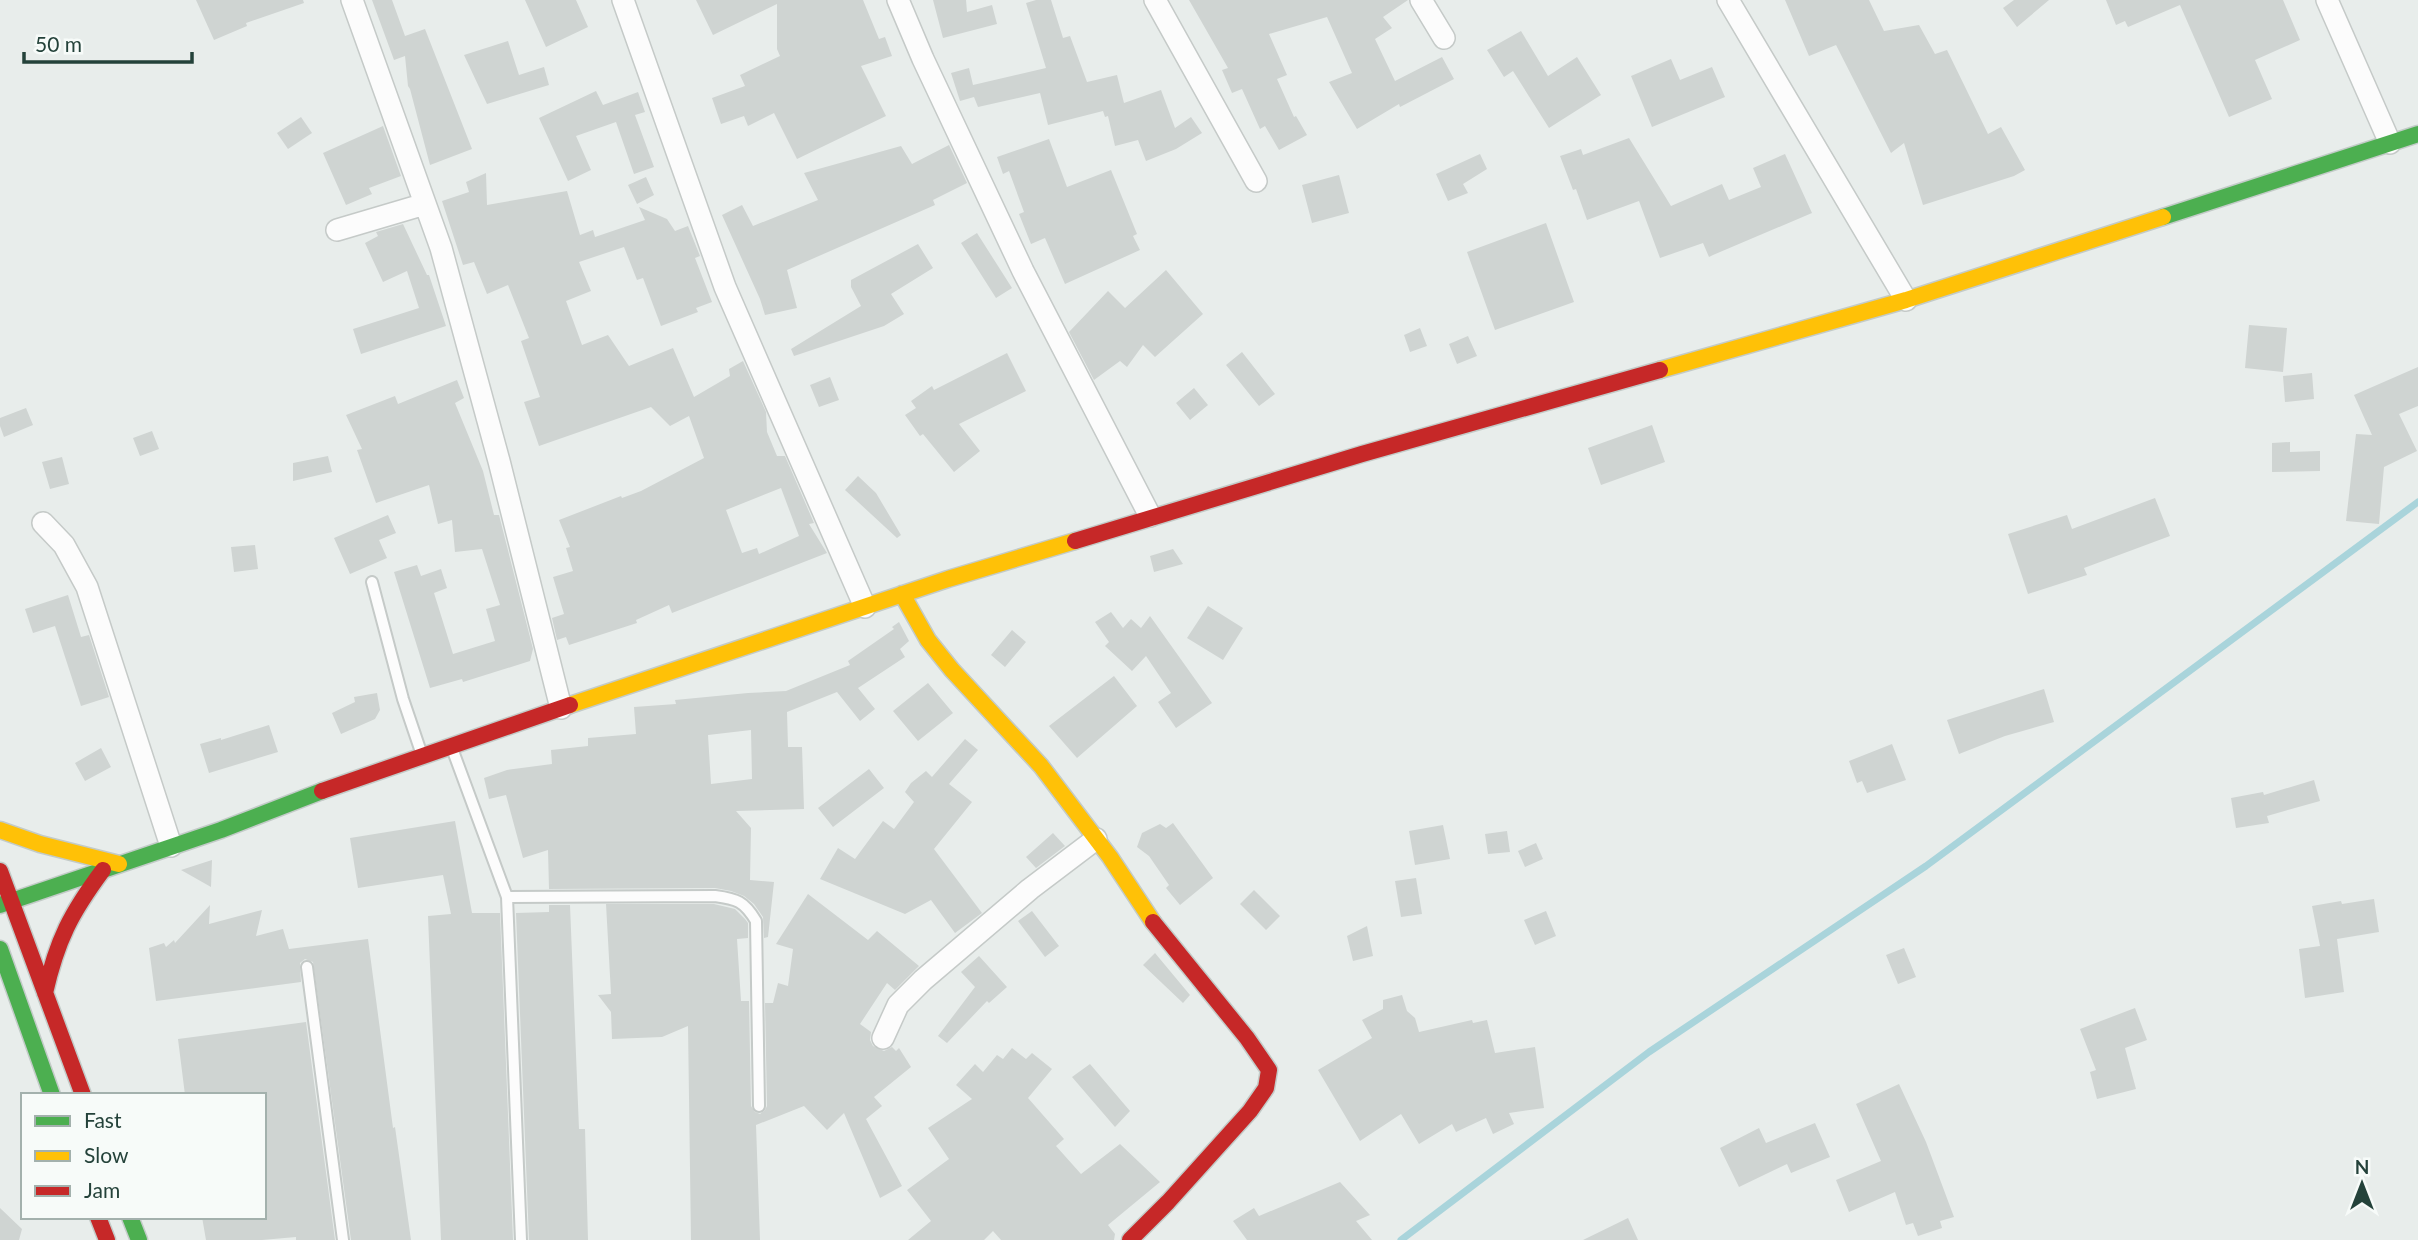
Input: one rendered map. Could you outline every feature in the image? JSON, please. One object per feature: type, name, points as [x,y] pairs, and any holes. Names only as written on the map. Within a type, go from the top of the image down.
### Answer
[{"type":"street","points":[[352,0],[441,248],[499,461],[561,708]]},
{"type":"street","points":[[623,0],[725,287],[864,607]]},
{"type":"street","points":[[898,0],[1023,271],[1150,516]]},
{"type":"street","points":[[1155,0],[1256,181]]},
{"type":"street","points":[[1421,0],[1444,38]]},
{"type":"street","points":[[1728,0],[1906,300]]},
{"type":"street","points":[[2327,0],[2390,143]]},
{"type":"street","points":[[6,903],[561,708],[902,594],[1150,516],[1906,300],[2418,134]]},
{"type":"street","points":[[337,230],[425,204]]},
{"type":"street","points":[[43,523],[64,545],[87,587],[171,846]]},
{"type":"street","points":[[902,594],[928,640],[952,670],[1041,766],[1173,949],[1247,1038],[1269,1070],[1266,1088],[1250,1111],[1130,1240]]},
{"type":"street","points":[[0,830],[63,851],[119,864]]},
{"type":"street","points":[[883,1038],[898,1005],[923,979],[1096,839]]},
{"type":"street","points":[[0,870],[6,903],[45,993],[82,1093]]},
{"type":"street","points":[[45,993],[64,929],[75,908],[103,870]]},
{"type":"street","points":[[0,949],[50,1093]]},
{"type":"street","points":[[0,984],[16,993]]},
{"type":"street","points":[[99,1219],[107,1240]]},
{"type":"street","points":[[131,1219],[139,1240]]},
{"type":"lane","points":[[372,582],[403,699],[423,758]]},
{"type":"lane","points":[[452,748],[507,897],[521,1240]]},
{"type":"lane","points":[[507,897],[715,896],[734,898],[748,907],[756,921],[760,1106]]},
{"type":"lane","points":[[307,967],[343,1240]]},
{"type":"building","points":[[196,0],[303,0],[304,3],[246,23],[247,26],[214,40]]},
{"type":"building","points":[[372,0],[392,0],[405,36],[425,29],[472,149],[430,165],[408,86],[405,56],[394,60]]},
{"type":"building","points":[[525,0],[576,0],[588,27],[546,47]]},
{"type":"building","points":[[696,0],[863,0],[879,39],[885,37],[892,56],[861,66],[886,116],[797,159],[774,113],[748,126],[744,116],[721,124],[712,98],[745,86],[740,75],[780,56],[777,49],[777,4],[713,35]]},
{"type":"building","points":[[933,0],[966,0],[967,12],[992,5],[997,24],[943,38]]},
{"type":"building","points":[[1051,0],[1063,38],[1070,36],[1087,82],[1117,75],[1124,103],[1161,90],[1175,128],[1191,117],[1202,133],[1176,149],[1146,161],[1138,140],[1115,146],[1108,116],[1105,117],[1103,111],[1048,125],[1040,93],[978,107],[974,97],[960,101],[951,73],[969,68],[973,85],[1046,68],[1026,3]]},
{"type":"building","points":[[1189,0],[1408,0],[1383,17],[1392,28],[1375,39],[1395,81],[1442,57],[1454,79],[1400,107],[1399,104],[1357,129],[1329,82],[1352,73],[1327,17],[1269,34],[1287,75],[1277,79],[1294,117],[1296,116],[1307,135],[1279,150],[1265,126],[1260,129],[1242,89],[1232,93],[1222,70],[1228,68]]},
{"type":"building","points":[[1785,0],[1869,0],[1884,31],[1919,25],[1935,54],[1947,50],[1988,134],[2001,127],[2025,170],[2014,176],[1923,205],[1904,143],[1891,153],[1836,45],[1809,56]]},
{"type":"building","points":[[2014,0],[2049,0],[2017,27],[2003,8]]},
{"type":"building","points":[[2106,0],[2283,0],[2300,40],[2255,60],[2272,99],[2229,117],[2180,5],[2128,27],[2125,21],[2116,25]]},
{"type":"building","points":[[1521,31],[1548,76],[1577,57],[1601,95],[1549,128],[1513,71],[1504,77],[1487,50]]},
{"type":"building","points":[[508,41],[519,75],[544,67],[549,85],[487,104],[464,55]]},
{"type":"building","points":[[1671,59],[1680,80],[1712,67],[1725,97],[1652,127],[1631,76]]},
{"type":"building","points":[[596,91],[603,105],[638,92],[645,112],[635,115],[654,167],[634,174],[616,122],[576,136],[591,170],[568,181],[539,118]]},
{"type":"building","points":[[301,117],[312,133],[288,149],[277,133]]},
{"type":"building","points":[[383,126],[401,176],[369,188],[372,194],[346,205],[323,153]]},
{"type":"building","points":[[1629,138],[1671,206],[1722,184],[1729,200],[1761,187],[1753,168],[1785,154],[1812,213],[1709,257],[1703,243],[1660,258],[1639,201],[1587,220],[1560,156],[1581,149],[1583,155]]},
{"type":"building","points":[[1049,139],[1067,187],[1111,170],[1137,234],[1133,236],[1140,250],[1065,284],[1045,238],[1031,244],[1019,214],[1024,212],[1009,171],[1003,174],[997,157]]},
{"type":"building","points":[[949,145],[967,183],[933,200],[935,205],[787,270],[797,308],[765,315],[722,215],[742,205],[753,226],[818,200],[804,173],[901,146],[912,164]]},
{"type":"building","points":[[1480,154],[1487,169],[1463,184],[1468,193],[1448,201],[1436,174]]},
{"type":"building","points":[[486,173],[487,205],[567,191],[580,235],[593,230],[595,237],[645,220],[639,207],[667,219],[675,231],[688,226],[700,256],[695,258],[712,302],[696,308],[698,312],[661,326],[643,278],[637,280],[624,247],[579,262],[591,291],[566,301],[582,345],[608,335],[629,366],[673,348],[694,397],[730,376],[729,369],[743,361],[766,412],[767,432],[777,456],[785,456],[814,523],[809,524],[827,553],[672,613],[669,605],[636,620],[637,623],[569,645],[566,637],[557,640],[552,618],[564,614],[553,577],[573,571],[566,548],[570,547],[559,520],[641,491],[704,458],[689,416],[670,426],[651,407],[539,446],[524,402],[540,397],[521,341],[529,338],[508,285],[487,294],[474,262],[463,265],[442,201],[469,192],[466,182]],"holes":[[[781,488],[799,536],[759,554],[757,548],[742,553],[726,510]]]},
{"type":"building","points":[[1339,175],[1349,213],[1312,223],[1302,185]]},
{"type":"building","points":[[646,177],[654,195],[637,204],[628,185]]},
{"type":"building","points":[[1546,223],[1574,302],[1495,330],[1467,252]]},
{"type":"building","points":[[403,224],[429,275],[446,326],[361,354],[353,329],[419,308],[407,271],[383,282],[365,243],[378,236],[376,232]]},
{"type":"building","points":[[977,233],[1012,288],[996,298],[961,243]]},
{"type":"building","points":[[918,244],[933,268],[891,294],[904,314],[884,326],[794,356],[791,349],[861,306],[851,287],[851,280]]},
{"type":"building","points":[[1166,270],[1203,314],[1155,357],[1143,345],[1127,367],[1120,361],[1094,380],[1069,332],[1108,291],[1125,308]]},
{"type":"building","points":[[2249,325],[2287,328],[2283,372],[2245,368]]},
{"type":"building","points":[[1420,328],[1427,346],[1410,352],[1404,335]]},
{"type":"building","points":[[1468,336],[1477,356],[1457,364],[1449,344]]},
{"type":"building","points":[[1242,352],[1275,394],[1259,406],[1226,365]]},
{"type":"building","points":[[1007,353],[1026,391],[959,424],[980,451],[954,472],[923,434],[920,436],[905,415],[916,408],[911,401],[932,386],[934,390]]},
{"type":"building","points":[[2418,367],[2418,406],[2399,414],[2417,451],[2384,467],[2379,524],[2346,521],[2356,434],[2372,435],[2354,395]]},
{"type":"building","points":[[2312,373],[2314,399],[2285,402],[2283,376]]},
{"type":"building","points":[[830,377],[839,400],[819,407],[810,385]]},
{"type":"building","points":[[457,380],[464,398],[455,403],[483,471],[494,515],[499,515],[533,649],[530,661],[463,682],[462,679],[430,688],[394,572],[417,565],[421,576],[441,569],[447,588],[434,593],[453,654],[495,641],[486,609],[500,605],[482,549],[455,552],[452,520],[438,524],[429,485],[376,503],[357,450],[362,449],[346,415],[395,396],[398,404]]},
{"type":"building","points":[[1194,388],[1208,405],[1190,420],[1176,403]]},
{"type":"building","points":[[26,408],[33,425],[4,437],[0,418]]},
{"type":"building","points":[[1652,425],[1665,462],[1601,485],[1588,448]]},
{"type":"building","points":[[152,431],[159,449],[140,456],[133,438]]},
{"type":"building","points":[[2290,442],[2290,452],[2320,451],[2320,471],[2272,472],[2272,443]]},
{"type":"building","points":[[328,456],[332,472],[293,481],[293,463]]},
{"type":"building","points":[[62,457],[69,484],[50,489],[42,462]]},
{"type":"building","points":[[858,476],[876,493],[901,535],[897,538],[845,490]]},
{"type":"building","points":[[2155,498],[2170,536],[2084,568],[2087,575],[2028,594],[2008,534],[2067,515],[2072,529]]},
{"type":"building","points":[[388,515],[396,533],[379,540],[387,558],[350,574],[334,538]]},
{"type":"building","points":[[255,545],[258,569],[234,572],[231,547]]},
{"type":"building","points":[[1173,549],[1183,564],[1154,572],[1150,556]]},
{"type":"building","points":[[68,595],[81,637],[89,635],[109,697],[81,706],[55,626],[33,633],[25,609]]},
{"type":"building","points":[[1208,606],[1243,628],[1223,660],[1187,638]]},
{"type":"building","points":[[1111,612],[1123,628],[1131,619],[1141,628],[1150,616],[1212,703],[1176,728],[1158,702],[1171,693],[1146,656],[1132,671],[1105,646],[1109,642],[1095,622]]},
{"type":"building","points":[[899,622],[909,641],[900,649],[905,657],[858,688],[875,709],[860,721],[837,692],[787,712],[788,747],[802,747],[804,809],[736,811],[751,828],[750,880],[774,882],[768,937],[764,938],[763,917],[754,904],[731,891],[715,888],[549,889],[548,850],[523,858],[506,795],[489,799],[484,778],[507,770],[552,764],[551,750],[588,746],[588,738],[636,734],[634,707],[676,704],[675,700],[786,691],[850,665],[848,661],[894,629],[892,627]],"holes":[[[751,730],[752,779],[711,784],[708,735]]]},
{"type":"building","points":[[1012,630],[1026,642],[1005,667],[991,655]]},
{"type":"building","points":[[1114,676],[1137,706],[1077,758],[1049,726]]},
{"type":"building","points":[[928,683],[953,713],[918,741],[893,711]]},
{"type":"building","points":[[2044,689],[2054,722],[2005,736],[1959,754],[1947,720]]},
{"type":"building","points":[[377,693],[380,710],[375,719],[341,734],[332,713],[355,702],[354,697]]},
{"type":"building","points":[[269,725],[278,752],[209,773],[200,744]]},
{"type":"building","points":[[965,739],[978,750],[949,784],[972,802],[934,849],[982,913],[955,933],[931,900],[905,914],[820,879],[838,848],[855,859],[883,821],[894,829],[914,802],[905,792],[911,783],[926,771],[932,777]]},
{"type":"building","points":[[1892,744],[1906,780],[1867,793],[1862,781],[1857,783],[1849,761]]},
{"type":"building","points":[[101,748],[111,767],[85,781],[75,763]]},
{"type":"building","points":[[869,769],[884,788],[833,827],[818,808]]},
{"type":"building","points":[[2314,780],[2320,801],[2267,816],[2269,823],[2236,828],[2231,798],[2263,792],[2264,795]]},
{"type":"building","points":[[455,821],[472,913],[500,913],[513,1240],[441,1240],[428,916],[451,914],[443,875],[358,888],[350,838]]},
{"type":"building","points":[[1173,823],[1213,878],[1180,905],[1166,888],[1169,885],[1149,856],[1137,847],[1142,833],[1160,824],[1166,828]]},
{"type":"building","points":[[1443,825],[1450,859],[1415,865],[1409,831]]},
{"type":"building","points":[[1507,831],[1510,852],[1488,854],[1485,834]]},
{"type":"building","points":[[1053,833],[1065,846],[1036,868],[1026,857]]},
{"type":"building","points":[[1536,843],[1543,859],[1525,867],[1518,851]]},
{"type":"building","points":[[212,860],[211,887],[181,870]]},
{"type":"building","points":[[1416,878],[1422,914],[1401,917],[1395,881]]},
{"type":"building","points":[[1254,890],[1280,916],[1266,930],[1240,904]]},
{"type":"building","points":[[808,894],[868,940],[877,931],[919,966],[895,990],[887,983],[860,1024],[871,1032],[870,1040],[873,1046],[884,1051],[892,1047],[896,1051],[899,1048],[911,1067],[874,1097],[882,1106],[866,1119],[902,1186],[880,1198],[844,1113],[827,1130],[804,1106],[756,1125],[760,1240],[691,1240],[688,1026],[662,1037],[612,1039],[611,1012],[598,995],[611,994],[606,904],[714,904],[735,909],[748,923],[748,938],[737,939],[741,1001],[749,1001],[751,1106],[760,1114],[767,1106],[765,1003],[773,1003],[778,983],[788,986],[793,949],[776,944]]},
{"type":"building","points":[[2374,899],[2379,932],[2337,939],[2344,992],[2305,998],[2299,949],[2320,946],[2312,906]]},
{"type":"building","points":[[210,905],[209,924],[262,910],[256,936],[283,929],[289,949],[368,939],[411,1240],[351,1240],[313,962],[305,959],[300,963],[301,982],[156,1001],[149,948],[164,943],[166,947],[174,940],[175,943]]},
{"type":"building","points":[[549,905],[570,905],[579,1129],[585,1129],[588,1240],[529,1240],[516,913],[549,912]]},
{"type":"building","points":[[1032,911],[1059,946],[1045,957],[1018,921]]},
{"type":"building","points":[[1546,911],[1556,936],[1535,945],[1524,920]]},
{"type":"building","points":[[1367,926],[1373,956],[1353,961],[1347,936]]},
{"type":"building","points":[[1904,948],[1916,977],[1898,984],[1886,955]]},
{"type":"building","points":[[1155,953],[1190,995],[1183,1003],[1143,965]]},
{"type":"building","points":[[979,956],[1007,987],[989,1003],[987,1001],[947,1043],[938,1036],[975,987],[961,972]]},
{"type":"building","points":[[1402,995],[1407,1011],[1415,1018],[1419,1032],[1472,1020],[1473,1023],[1487,1020],[1495,1053],[1535,1047],[1544,1108],[1509,1113],[1514,1124],[1493,1134],[1486,1118],[1456,1132],[1452,1124],[1419,1144],[1401,1114],[1360,1141],[1318,1070],[1372,1038],[1362,1020],[1383,1009],[1383,1000]]},
{"type":"building","points":[[2135,1008],[2147,1040],[2125,1048],[2136,1089],[2097,1099],[2090,1072],[2096,1070],[2080,1029]]},
{"type":"building","points":[[306,1022],[335,1240],[296,1240],[296,1237],[206,1240],[202,1219],[266,1219],[266,1093],[185,1093],[178,1039]]},
{"type":"building","points":[[1012,1048],[1026,1059],[1032,1053],[1052,1069],[1028,1098],[1064,1139],[1056,1146],[1081,1174],[1120,1144],[1160,1182],[1108,1225],[1115,1234],[1114,1240],[1001,1240],[993,1231],[984,1240],[908,1240],[931,1221],[907,1190],[949,1159],[928,1128],[972,1099],[956,1085],[975,1064],[983,1072],[997,1055],[1003,1059]]},
{"type":"building","points":[[1090,1064],[1130,1111],[1115,1127],[1072,1077]]},
{"type":"building","points":[[1899,1084],[1926,1142],[1954,1217],[1940,1221],[1942,1228],[1918,1236],[1913,1223],[1906,1225],[1895,1192],[1849,1212],[1836,1180],[1881,1161],[1856,1104]]},
{"type":"building","points":[[1815,1123],[1830,1157],[1791,1173],[1787,1164],[1739,1187],[1720,1148],[1759,1128],[1766,1143]]},
{"type":"building","points":[[1340,1182],[1370,1215],[1356,1221],[1372,1240],[1247,1240],[1233,1221],[1254,1208],[1259,1216]]},
{"type":"building","points":[[0,1208],[22,1229],[19,1240],[0,1240]]},
{"type":"building","points":[[1628,1218],[1638,1240],[1583,1240]]},
{"type":"waterway","points":[[1401,1240],[1649,1052],[1926,866],[2418,502]]},
{"type":"traffic: fast","points":[[2163,217],[2418,134]]},
{"type":"traffic: fast","points":[[0,905],[221,830],[322,791]]},
{"type":"traffic: fast","points":[[0,949],[51,1093]]},
{"type":"traffic: fast","points":[[131,1219],[139,1240]]},
{"type":"traffic: slow","points":[[1660,370],[1906,300],[2163,217]]},
{"type":"traffic: slow","points":[[570,705],[948,579],[1075,541]]},
{"type":"traffic: slow","points":[[902,594],[928,640],[952,670],[1041,766],[1110,857],[1153,922]]},
{"type":"traffic: slow","points":[[0,830],[40,844],[119,864]]},
{"type":"traffic: jam","points":[[1075,541],[1362,454],[1660,370]]},
{"type":"traffic: jam","points":[[322,791],[570,705]]},
{"type":"traffic: jam","points":[[45,993],[66,928],[103,870]]},
{"type":"traffic: jam","points":[[0,871],[82,1093]]},
{"type":"traffic: jam","points":[[1130,1240],[1250,1111],[1266,1088],[1269,1070],[1247,1038],[1153,922]]},
{"type":"traffic: jam","points":[[99,1219],[107,1240]]}]
